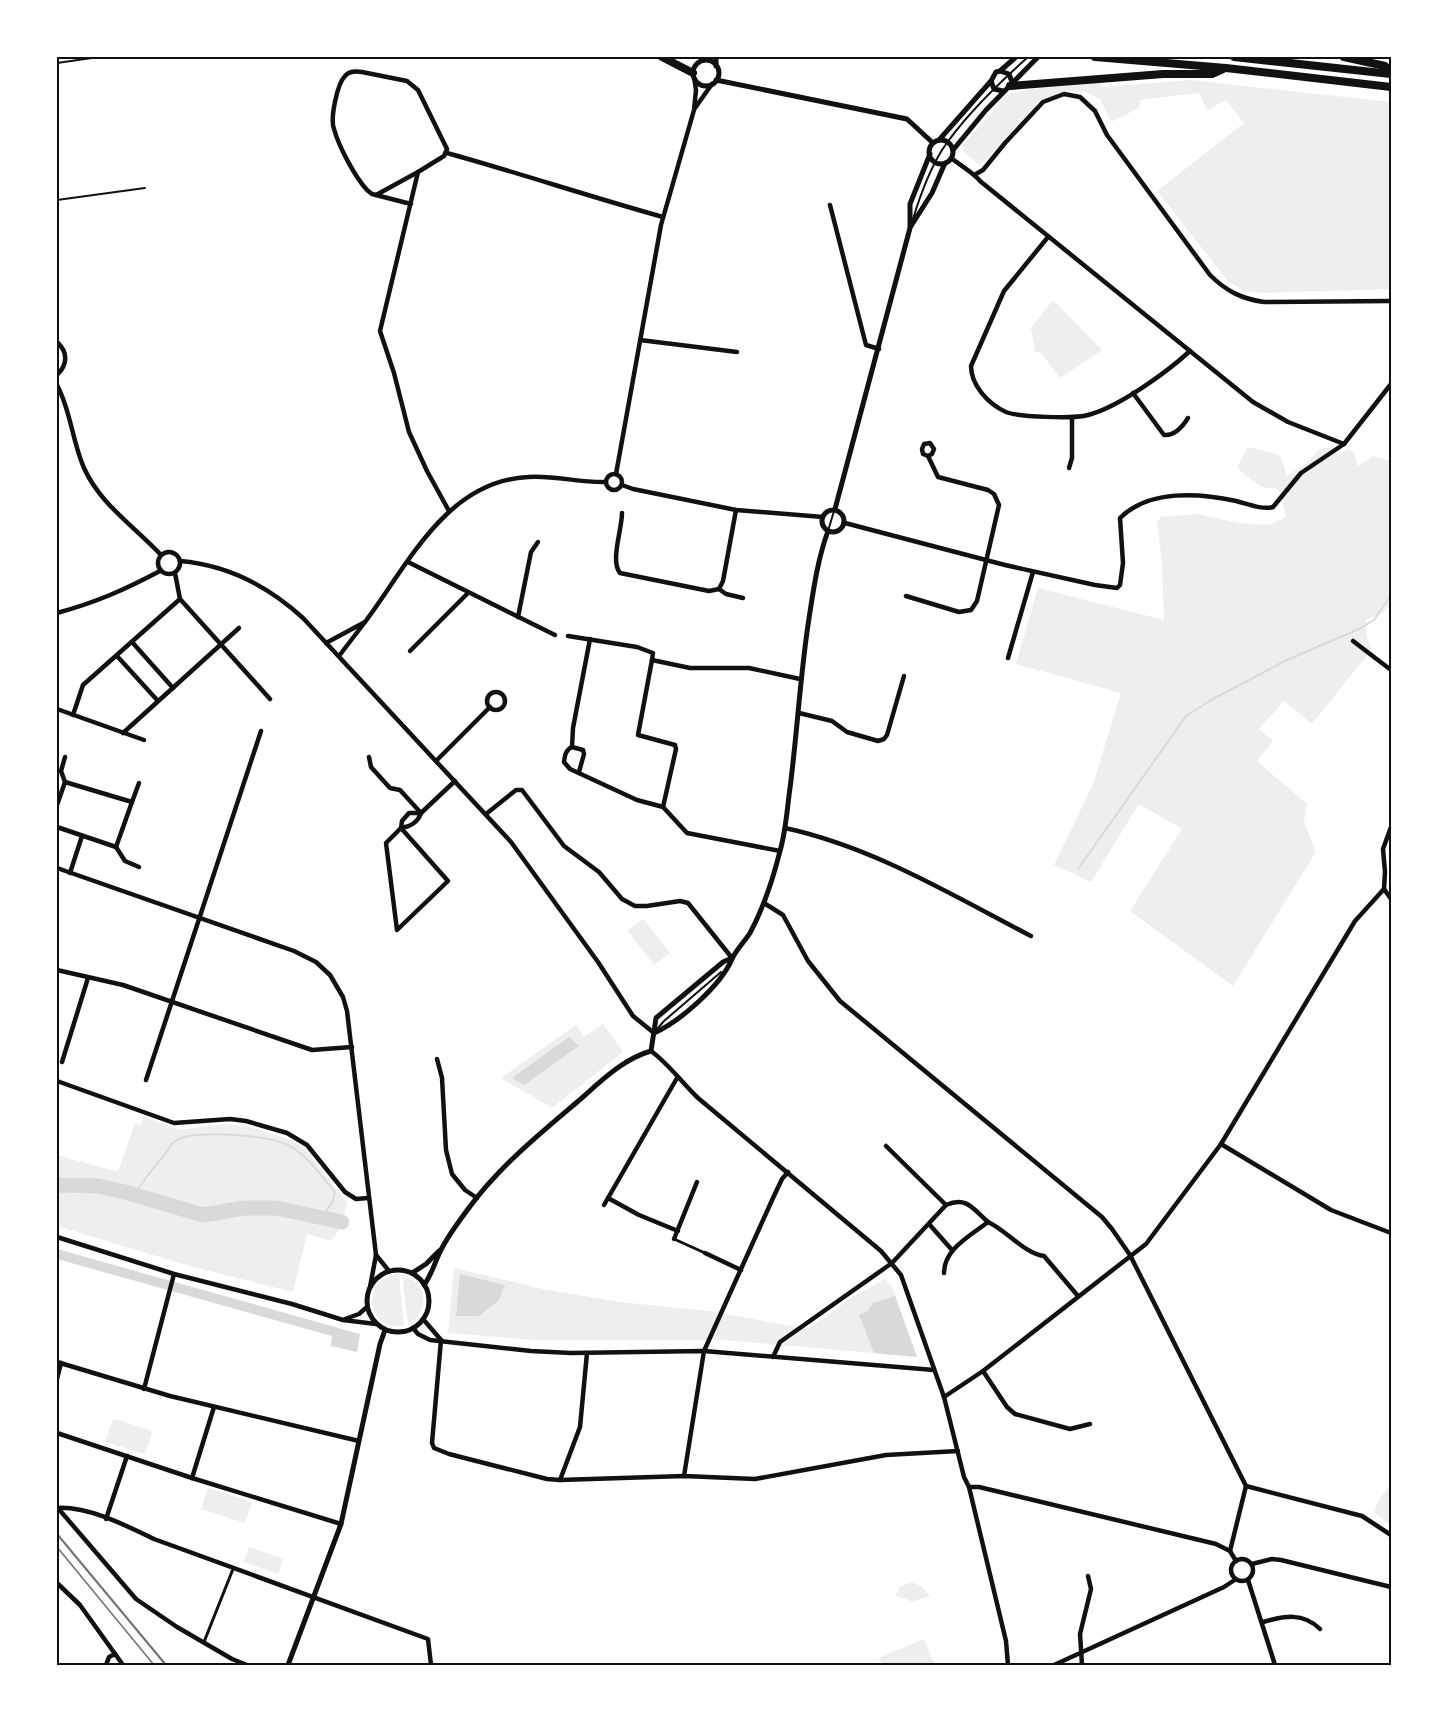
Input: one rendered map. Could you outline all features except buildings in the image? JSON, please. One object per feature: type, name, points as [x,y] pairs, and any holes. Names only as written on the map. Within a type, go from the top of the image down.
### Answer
[{"type":"highway","points":[[662,57],[693,75]]},
{"type":"highway","points":[[1095,57],[1226,68],[1391,87]]},
{"type":"highway","points":[[1234,57],[1391,73]]},
{"type":"highway","points":[[1344,57],[1384,66],[1391,73]]},
{"type":"highway","points":[[1008,87],[1163,74],[1212,74],[1226,68]]},
{"type":"street","points":[[694,110],[718,73],[716,57]]},
{"type":"street","points":[[835,509],[910,228],[910,204],[930,154],[936,142],[991,81],[996,72],[1016,57]]},
{"type":"street","points":[[910,228],[932,193],[953,150],[1008,87],[1038,57]]},
{"type":"street","points":[[616,474],[663,217],[694,110],[696,90],[693,75],[696,66],[703,59],[716,66]]},
{"type":"street","points":[[411,204],[375,195],[362,185],[334,129],[332,120],[341,81],[347,74],[355,71],[412,83],[418,90],[445,143],[447,153]]},
{"type":"street","points":[[1000,71],[1009,74],[1008,87]]},
{"type":"street","points":[[693,75],[701,85],[714,82],[907,119],[936,142],[948,142],[953,150]]},
{"type":"street","points":[[991,81],[994,89],[1008,87]]},
{"type":"street","points":[[976,174],[983,170],[1038,106],[1059,95],[1077,95],[1091,106],[1107,135],[1123,157],[1204,267],[1224,288],[1245,298],[1264,302],[1391,301]]},
{"type":"street","points":[[447,153],[663,217]]},
{"type":"street","points":[[375,195],[439,160],[447,153]]},
{"type":"street","points":[[930,154],[936,162],[945,163]]},
{"type":"street","points":[[951,158],[967,171],[976,174],[980,181],[1048,237],[1253,402],[1288,422],[1344,444]]},
{"type":"street","points":[[418,172],[380,331],[394,373],[409,432],[449,511]]},
{"type":"street","points":[[830,205],[866,345],[879,349]]},
{"type":"street","points":[[1048,237],[1004,291],[974,357],[971,376],[977,387],[997,406],[1006,412],[1017,414],[1072,417],[1089,415],[1133,393],[1190,351]]},
{"type":"street","points":[[640,340],[737,352]]},
{"type":"street","points":[[57,342],[63,349],[65,359],[63,369],[57,375]]},
{"type":"street","points":[[845,523],[1033,572],[1113,589],[1120,585],[1123,564],[1120,518],[1131,509],[1148,500],[1167,496],[1220,498],[1265,508],[1273,507],[1301,473],[1344,444],[1391,384]]},
{"type":"street","points":[[57,385],[67,406],[77,449],[90,479],[104,499],[161,555]]},
{"type":"street","points":[[1133,393],[1164,435],[1169,435],[1182,427],[1188,418]]},
{"type":"street","points":[[1069,468],[1072,458],[1072,417]]},
{"type":"street","points":[[906,596],[959,612],[971,610],[977,601],[999,505],[998,499],[988,490],[938,477],[928,456]]},
{"type":"street","points":[[616,474],[622,478],[622,485],[613,490],[606,482],[609,475],[616,474]]},
{"type":"street","points":[[339,656],[431,530],[449,511],[473,493],[495,483],[516,478],[546,476],[606,482]]},
{"type":"street","points":[[622,485],[736,510],[823,517]]},
{"type":"street","points":[[835,509],[842,512],[845,523],[839,531],[828,531],[822,524],[823,517],[828,510],[835,509]]},
{"type":"street","points":[[718,589],[723,581],[736,510]]},
{"type":"street","points":[[621,513],[622,526],[616,559],[616,568],[620,573],[709,591],[718,589],[726,594],[743,598]]},
{"type":"street","points":[[654,1033],[675,1021],[708,992],[731,966],[732,958],[750,933],[764,903],[785,828],[799,713],[800,679],[815,578],[828,531]]},
{"type":"street","points":[[518,617],[531,552],[538,542]]},
{"type":"street","points":[[180,561],[179,569],[168,575],[160,571],[157,563],[161,555],[166,552],[173,553],[180,561],[205,564],[260,585],[295,611],[486,814],[534,872],[633,1016],[654,1033]]},
{"type":"street","points":[[408,562],[555,635]]},
{"type":"street","points":[[57,613],[96,602],[160,571]]},
{"type":"street","points":[[1008,658],[1033,572]]},
{"type":"street","points":[[175,573],[180,598],[270,699]]},
{"type":"street","points":[[410,651],[468,593]]},
{"type":"street","points":[[73,715],[83,685],[180,598]]},
{"type":"street","points":[[326,643],[365,622]]},
{"type":"street","points":[[123,733],[239,628]]},
{"type":"street","points":[[568,636],[637,647],[653,653],[638,735],[675,745],[663,807]]},
{"type":"street","points":[[572,747],[573,728],[590,639]]},
{"type":"street","points":[[1353,640],[1391,670]]},
{"type":"street","points":[[132,642],[173,688]]},
{"type":"street","points":[[117,656],[158,701]]},
{"type":"street","points":[[652,660],[690,668],[749,668],[800,679]]},
{"type":"street","points":[[799,713],[832,721],[848,732],[878,741],[884,739],[904,676]]},
{"type":"street","points":[[492,692],[500,692],[505,697],[505,704],[500,709],[493,710],[490,707],[488,698],[492,692]]},
{"type":"street","points":[[436,761],[490,707]]},
{"type":"street","points":[[57,709],[144,740]]},
{"type":"street","points":[[146,1080],[261,731]]},
{"type":"street","points":[[579,772],[583,750],[572,747],[567,749],[564,762],[570,769],[637,800],[663,807],[687,833],[780,851]]},
{"type":"street","points":[[57,805],[65,782],[62,771],[65,757]]},
{"type":"street","points":[[369,757],[371,767],[390,788],[400,790],[421,813]]},
{"type":"street","points":[[401,828],[410,827],[421,813],[455,781]]},
{"type":"street","points":[[65,782],[132,802]]},
{"type":"street","points":[[116,847],[139,783]]},
{"type":"street","points":[[486,814],[516,790],[522,790],[564,846],[599,872],[622,899],[635,906],[680,901],[688,903],[732,958]]},
{"type":"street","points":[[401,828],[448,881],[397,930],[386,843],[401,828],[402,821],[410,813],[421,813]]},
{"type":"street","points":[[57,827],[116,847],[125,861],[139,867]]},
{"type":"street","points":[[1391,827],[1383,849],[1384,889],[1391,899]]},
{"type":"street","points":[[785,828],[815,835],[878,857],[1031,936]]},
{"type":"street","points":[[70,873],[82,836]]},
{"type":"street","points":[[57,868],[294,951],[325,970],[334,980],[347,1011],[352,1047],[376,1255],[367,1307],[376,1324]]},
{"type":"street","points":[[944,1397],[983,1371],[1146,1244],[1221,1144],[1355,921],[1384,889]]},
{"type":"street","points":[[764,903],[783,915],[808,961],[840,1001],[1102,1218],[1130,1255],[1246,1486],[1230,1551]]},
{"type":"street","points":[[651,1051],[656,1018],[723,962],[732,958]]},
{"type":"street","points":[[57,970],[123,986],[312,1050],[352,1047]]},
{"type":"street","points":[[62,1062],[88,978]]},
{"type":"street","points":[[651,1051],[677,1078],[729,1124],[892,1263],[901,1275],[944,1397],[964,1477],[969,1487],[1006,1641],[1008,1665]]},
{"type":"street","points":[[424,1285],[442,1248],[501,1168],[539,1133],[626,1062],[637,1055],[651,1051]]},
{"type":"street","points":[[437,1059],[442,1078],[446,1150],[452,1174],[465,1190],[477,1198]]},
{"type":"street","points":[[604,1205],[677,1078]]},
{"type":"street","points":[[57,1081],[174,1123],[230,1119],[246,1121],[287,1133],[307,1144],[345,1192],[356,1198],[368,1198]]},
{"type":"street","points":[[1221,1144],[1331,1210],[1391,1233]]},
{"type":"street","points":[[885,1146],[946,1205]]},
{"type":"street","points":[[684,1476],[704,1351],[782,1179],[788,1172]]},
{"type":"street","points":[[698,1182],[674,1239],[741,1270]]},
{"type":"street","points":[[608,1198],[639,1215],[678,1231]]},
{"type":"street","points":[[773,1357],[780,1342],[892,1263],[946,1205],[957,1200],[965,1202],[988,1222],[1000,1228],[1035,1255],[1044,1256],[1078,1296]]},
{"type":"street","points":[[944,1273],[944,1266],[952,1250],[988,1222]]},
{"type":"street","points":[[929,1224],[952,1250]]},
{"type":"street","points":[[57,1238],[174,1274],[292,1304],[343,1320],[376,1324],[385,1330],[399,1332],[412,1328],[423,1319],[429,1303],[424,1285],[412,1273],[400,1270],[388,1271],[377,1278],[370,1287]]},
{"type":"street","points":[[412,1273],[442,1248]]},
{"type":"street","points":[[376,1255],[388,1271]]},
{"type":"street","points":[[144,1389],[174,1274]]},
{"type":"street","points":[[343,1320],[359,1314],[367,1307]]},
{"type":"street","points":[[423,1319],[441,1340],[432,1438],[434,1448],[449,1455],[560,1480],[684,1476],[755,1479],[886,1455],[958,1451]]},
{"type":"street","points":[[412,1328],[425,1338],[531,1352],[704,1351],[934,1370]]},
{"type":"street","points":[[288,1665],[341,1524],[385,1330]]},
{"type":"street","points":[[560,1480],[580,1427],[587,1353]]},
{"type":"street","points":[[57,1379],[59,1363],[144,1389],[359,1441]]},
{"type":"street","points":[[983,1371],[1015,1414],[1070,1429],[1090,1424]]},
{"type":"street","points":[[192,1478],[214,1407]]},
{"type":"street","points":[[57,1433],[341,1524]]},
{"type":"street","points":[[106,1519],[127,1456]]},
{"type":"street","points":[[1246,1486],[1362,1516],[1391,1535]]},
{"type":"street","points":[[969,1487],[979,1487],[1216,1544],[1230,1551],[1236,1561]]},
{"type":"street","points":[[57,1507],[72,1508],[106,1519],[428,1639],[431,1665]]},
{"type":"street","points":[[57,1507],[136,1599],[204,1642],[247,1665]]},
{"type":"street","points":[[1236,1561],[1245,1560],[1252,1564],[1272,1559],[1281,1560],[1391,1587]]},
{"type":"street","points":[[1236,1561],[1231,1570],[1236,1579],[1243,1581],[1248,1580],[1253,1573],[1252,1564]]},
{"type":"street","points":[[204,1642],[233,1568]]},
{"type":"street","points":[[1082,1665],[1080,1634],[1091,1589],[1088,1576]]},
{"type":"street","points":[[1054,1665],[1224,1587],[1236,1579]]},
{"type":"street","points":[[1248,1580],[1275,1665]]},
{"type":"street","points":[[57,1583],[80,1605],[123,1665]]},
{"type":"street","points":[[1263,1622],[1294,1616],[1311,1620],[1320,1629]]},
{"type":"street","points":[[105,1665],[109,1657],[115,1654]]},
{"type":"lane","points":[[57,63],[99,57]]},
{"type":"lane","points":[[910,228],[919,200],[948,142],[994,89],[1028,57]]},
{"type":"lane","points":[[57,200],[145,188]]},
{"type":"lane","points":[[828,531],[835,509]]},
{"type":"shaded area","points":[[1190,80],[1391,102],[1391,289],[1263,293],[1245,291],[1228,281],[1157,191],[1244,123],[1226,100],[1207,110],[1199,93],[1140,100],[1139,108],[1111,122],[1100,99],[1085,92],[1066,91],[1037,103],[984,162],[978,164],[963,151],[962,146],[1008,94],[1032,89],[1100,83],[1103,87]]},
{"type":"shaded area","points":[[1053,300],[1102,350],[1060,378],[1041,353],[1035,352],[1031,328]]},
{"type":"shaded area","points":[[1248,447],[1280,455],[1287,476],[1307,463],[1319,449],[1330,447],[1339,455],[1348,449],[1354,452],[1358,466],[1373,456],[1391,461],[1391,605],[1380,614],[1366,620],[1367,637],[1371,648],[1368,654],[1312,724],[1284,701],[1259,729],[1273,741],[1257,761],[1307,804],[1304,822],[1316,852],[1233,986],[1130,911],[1182,829],[1139,804],[1091,882],[1054,865],[1093,784],[1121,693],[1016,664],[1038,588],[1164,620],[1162,562],[1157,522],[1161,517],[1198,514],[1238,523],[1269,525],[1286,517],[1281,494],[1276,488],[1260,485],[1237,467]]},
{"type":"shaded area","points":[[643,919],[670,953],[654,965],[627,930]]},
{"type":"shaded area","points":[[603,1024],[623,1052],[552,1108],[501,1078],[576,1025],[584,1037]]},
{"type":"shaded area","points":[[569,1037],[579,1046],[524,1085],[512,1078]]},
{"type":"shaded area","points":[[144,1117],[180,1130],[223,1124],[250,1127],[292,1140],[305,1148],[347,1203],[340,1228],[331,1241],[307,1234],[293,1292],[186,1265],[57,1226],[57,1155],[118,1172],[135,1123],[140,1125]]},
{"type":"shaded area","points":[[57,1249],[360,1334],[357,1352],[331,1346],[332,1336],[57,1259]]},
{"type":"shaded area","points":[[454,1268],[547,1290],[620,1302],[709,1311],[808,1329],[855,1295],[885,1278],[893,1289],[917,1357],[724,1340],[534,1340],[448,1333]]},
{"type":"shaded area","points":[[399,1274],[404,1326],[391,1325],[381,1320],[375,1313],[372,1303],[373,1293],[378,1284],[386,1277]]},
{"type":"shaded area","points":[[460,1274],[505,1285],[499,1300],[479,1316],[456,1316]]},
{"type":"shaded area","points":[[402,1275],[411,1278],[417,1284],[423,1297],[420,1312],[408,1324]]},
{"type":"shaded area","points":[[895,1296],[917,1357],[874,1353],[859,1315],[868,1311],[873,1303]]},
{"type":"shaded area","points":[[115,1419],[150,1430],[152,1434],[145,1454],[105,1442],[112,1421]]},
{"type":"shaded area","points":[[1391,1485],[1391,1526],[1374,1512],[1379,1499]]},
{"type":"shaded area","points":[[208,1488],[252,1502],[245,1523],[201,1509]]},
{"type":"shaded area","points":[[249,1547],[283,1559],[278,1574],[244,1562]]},
{"type":"shaded area","points":[[911,1582],[921,1586],[930,1596],[912,1602],[895,1596],[900,1587]]},
{"type":"shaded area","points":[[924,1639],[935,1665],[882,1665],[879,1658]]},
{"type":"waterway","points":[[1078,869],[1186,716],[1287,660],[1359,629],[1374,620],[1391,595]]},
{"type":"waterway","points":[[135,1195],[177,1140],[216,1134],[251,1136],[290,1146],[314,1167],[335,1192],[332,1203],[321,1218]]},
{"type":"waterway","points":[[57,1185],[98,1186],[203,1215],[244,1208],[276,1208],[342,1222]]},
{"type":"tram line","points":[[57,1547],[154,1665]]},
{"type":"railway","points":[[57,1534],[166,1665]]}]
